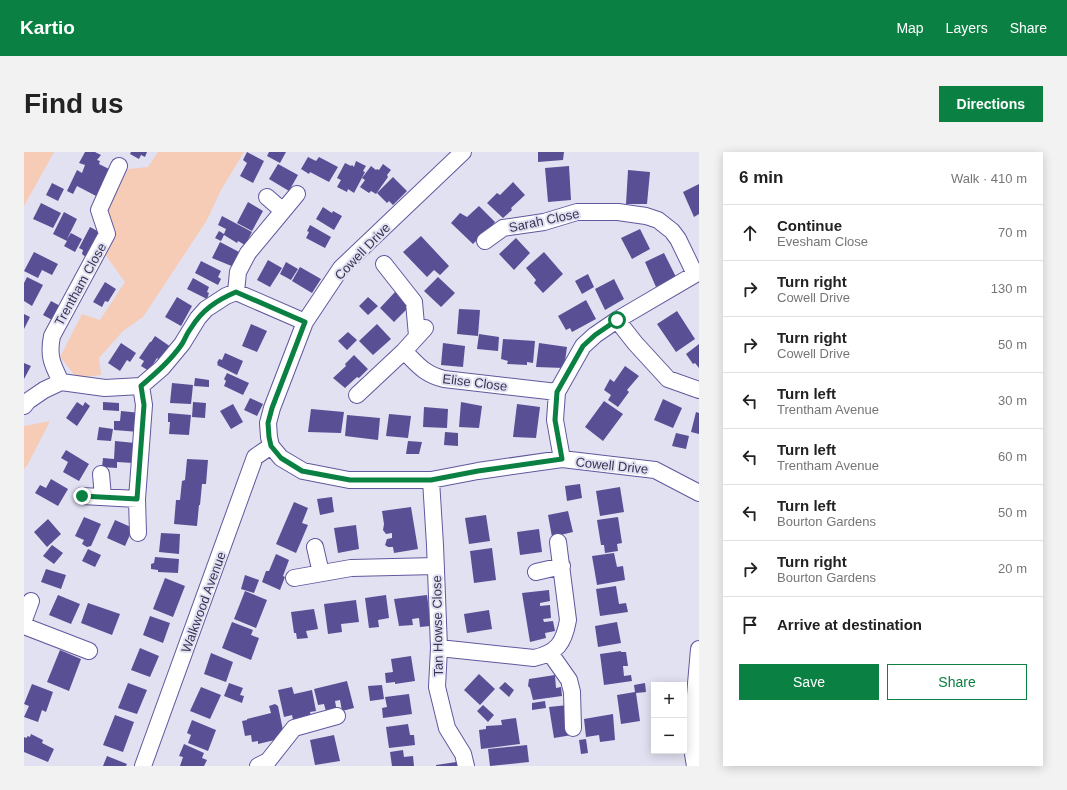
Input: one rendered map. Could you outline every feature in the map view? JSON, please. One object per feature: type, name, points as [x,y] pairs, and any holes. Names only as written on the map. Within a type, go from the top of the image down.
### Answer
[{"type":"street","name":"Cowell Drive","points":[[463,152],[341,268],[305,322],[272,408],[268,423],[271,446],[281,458],[302,471],[350,480],[431,480],[478,471],[562,459],[655,470],[699,493]]},
{"type":"street","name":"Trentham Close","points":[[61,382],[51,362],[50,346],[52,336],[107,234],[99,210],[119,166]]},
{"type":"street","points":[[236,292],[238,272],[248,253],[297,194]]},
{"type":"street","points":[[267,197],[283,211]]},
{"type":"street","name":"Sarah Close","points":[[485,241],[503,228],[544,222],[577,212],[618,212],[646,216],[665,224],[672,231],[697,273]]},
{"type":"street","points":[[357,395],[404,351],[421,332],[414,302],[384,264]]},
{"type":"street","points":[[562,459],[555,420],[557,392],[583,346],[595,335],[617,320],[697,273]]},
{"type":"street","points":[[24,406],[28,401],[44,390],[61,382],[106,388],[141,386],[162,368],[182,344],[198,318],[206,309],[226,296],[236,292],[305,322]]},
{"type":"street","points":[[617,320],[635,343],[668,379],[699,390]]},
{"type":"street","name":"Elise Close","points":[[404,351],[423,370],[432,376],[444,379],[557,392]]},
{"type":"street","points":[[138,533],[137,499],[144,405],[141,386]]},
{"type":"street","name":"Walkwood Avenue","points":[[144,766],[255,457],[271,446]]},
{"type":"street","points":[[101,474],[103,497]]},
{"type":"street","name":"Tan Howse Close","points":[[431,480],[439,648],[437,687],[447,728],[463,754],[466,766]]},
{"type":"street","points":[[82,496],[137,499]]},
{"type":"street","points":[[439,648],[534,658],[547,655],[556,649],[563,640],[568,620],[558,542]]},
{"type":"street","points":[[315,547],[321,573]]},
{"type":"street","points":[[294,578],[351,568],[436,566]]},
{"type":"street","points":[[536,572],[562,566]]},
{"type":"street","points":[[24,620],[31,601]]},
{"type":"street","points":[[24,626],[89,651]]},
{"type":"street","points":[[687,766],[691,742],[699,649]]},
{"type":"street","points":[[550,653],[569,680],[572,692],[573,728]]},
{"type":"street","points":[[258,766],[268,762],[294,728],[337,716]]},
{"type":"street","points":[[691,742],[695,766]]},
{"type":"shaded area","points":[[24,152],[54,152],[24,206]]},
{"type":"shaded area","points":[[158,152],[244,152],[221,190],[207,220],[143,317],[123,331],[99,358],[101,375],[77,378],[60,357],[82,314],[100,320],[125,282],[104,253],[114,228],[106,213],[128,169],[148,167]]},
{"type":"shaded area","points":[[50,421],[28,464],[24,469],[24,426]]},
{"type":"building","points":[[85,152],[95,152],[101,155],[97,160],[100,161],[99,164],[109,169],[102,183],[104,184],[98,197],[77,186],[73,194],[67,191],[77,170],[82,173],[85,165],[79,163]]},
{"type":"building","points":[[131,152],[147,152],[145,157],[141,155],[139,159],[130,154]]},
{"type":"building","points":[[247,152],[264,161],[253,183],[240,176],[247,163],[243,160]]},
{"type":"building","points":[[269,152],[286,152],[280,163],[267,156]]},
{"type":"building","points":[[538,152],[564,152],[563,160],[538,162]]},
{"type":"building","points":[[308,157],[316,161],[319,157],[338,167],[329,182],[301,169]]},
{"type":"building","points":[[356,161],[366,166],[363,171],[365,172],[354,193],[348,189],[347,192],[337,187],[341,180],[337,178],[345,163],[354,167]]},
{"type":"building","points":[[278,164],[298,175],[289,191],[269,179]]},
{"type":"building","points":[[383,164],[391,170],[376,194],[371,191],[369,193],[360,187],[365,180],[362,178],[371,166],[376,170],[379,170]]},
{"type":"building","points":[[569,166],[571,200],[548,202],[545,168]]},
{"type":"building","points":[[628,170],[650,172],[647,204],[626,204]]},
{"type":"building","points":[[393,177],[407,191],[393,205],[389,201],[387,203],[377,193]]},
{"type":"building","points":[[513,182],[525,195],[503,218],[487,203],[497,193],[500,195]]},
{"type":"building","points":[[52,183],[64,189],[58,201],[46,195]]},
{"type":"building","points":[[699,184],[699,214],[694,217],[683,192]]},
{"type":"building","points":[[248,202],[263,211],[252,231],[237,223]]},
{"type":"building","points":[[41,203],[61,213],[53,228],[33,219]]},
{"type":"building","points":[[479,206],[495,222],[479,242],[477,240],[473,244],[451,223],[460,213],[467,217]]},
{"type":"building","points":[[323,207],[332,213],[333,211],[342,216],[334,230],[316,219]]},
{"type":"building","points":[[64,212],[77,219],[67,239],[71,233],[82,239],[75,252],[64,246],[67,241],[53,234]]},
{"type":"building","points":[[222,216],[252,232],[245,245],[238,241],[237,243],[224,235],[221,241],[215,238],[219,231],[224,234],[226,229],[218,225]]},
{"type":"building","points":[[310,225],[331,237],[325,248],[306,238]]},
{"type":"building","points":[[90,227],[103,234],[87,258],[82,254],[83,250],[79,248]]},
{"type":"building","points":[[640,229],[650,249],[632,259],[621,238]]},
{"type":"building","points":[[421,236],[449,266],[440,275],[434,270],[427,277],[403,252]]},
{"type":"building","points":[[516,238],[530,253],[514,270],[499,254]]},
{"type":"building","points":[[220,242],[241,253],[234,267],[212,258]]},
{"type":"building","points":[[34,252],[58,264],[52,275],[42,270],[38,278],[24,271]]},
{"type":"building","points":[[544,252],[563,274],[543,293],[534,283],[536,280],[526,268]]},
{"type":"building","points":[[664,253],[676,277],[656,287],[645,262]]},
{"type":"building","points":[[268,260],[282,268],[270,287],[257,280]]},
{"type":"building","points":[[201,261],[221,271],[218,277],[221,279],[218,285],[195,273]]},
{"type":"building","points":[[286,262],[298,269],[291,280],[280,274]]},
{"type":"building","points":[[300,267],[321,279],[312,293],[292,281]]},
{"type":"building","points":[[588,274],[594,287],[582,294],[575,281]]},
{"type":"building","points":[[27,277],[43,285],[32,306],[24,301],[24,283]]},
{"type":"building","points":[[438,277],[455,293],[441,307],[424,291]]},
{"type":"building","points":[[193,278],[209,287],[207,299],[187,289]]},
{"type":"building","points":[[614,279],[624,299],[605,310],[595,289]]},
{"type":"building","points":[[105,282],[116,289],[108,302],[105,301],[102,307],[93,302]]},
{"type":"building","points":[[396,291],[410,306],[394,322],[380,308]]},
{"type":"building","points":[[177,297],[192,306],[181,326],[165,317]]},
{"type":"building","points":[[368,297],[378,306],[368,315],[359,306]]},
{"type":"building","points":[[586,300],[596,319],[572,332],[570,328],[566,330],[558,316]]},
{"type":"building","points":[[51,301],[64,308],[56,322],[43,315]]},
{"type":"building","points":[[459,309],[480,310],[478,336],[457,334]]},
{"type":"building","points":[[677,311],[695,339],[676,352],[657,324]]},
{"type":"building","points":[[24,314],[30,317],[24,329]]},
{"type":"building","points":[[251,324],[267,331],[257,352],[242,346]]},
{"type":"building","points":[[377,324],[391,339],[373,355],[359,341]]},
{"type":"building","points":[[348,332],[357,340],[347,350],[338,341]]},
{"type":"building","points":[[479,334],[499,337],[498,351],[477,349]]},
{"type":"building","points":[[155,336],[171,347],[161,361],[157,358],[149,371],[141,366],[144,361],[139,358]]},
{"type":"building","points":[[503,339],[535,341],[533,363],[527,362],[527,365],[507,364],[508,361],[501,359]]},
{"type":"building","points":[[121,343],[136,353],[130,362],[127,360],[120,371],[108,363]]},
{"type":"building","points":[[443,343],[465,346],[463,367],[441,365]]},
{"type":"building","points":[[539,343],[567,347],[564,368],[536,367]]},
{"type":"building","points":[[699,344],[699,368],[695,363],[693,364],[686,354]]},
{"type":"building","points":[[225,353],[243,361],[237,375],[217,365],[219,359],[222,360]]},
{"type":"building","points":[[354,355],[368,369],[359,378],[357,377],[345,388],[333,378],[346,366],[345,364]]},
{"type":"building","points":[[24,363],[31,366],[24,379]]},
{"type":"building","points":[[625,366],[639,376],[627,390],[629,392],[618,407],[608,400],[611,395],[604,390],[610,379],[614,382]]},
{"type":"building","points":[[227,373],[249,383],[243,395],[224,386],[226,381],[224,379]]},
{"type":"building","points":[[195,378],[209,380],[209,387],[194,386]]},
{"type":"building","points":[[172,383],[193,385],[191,404],[170,403]]},
{"type":"building","points":[[250,398],[263,404],[257,416],[244,410]]},
{"type":"building","points":[[663,399],[682,408],[673,428],[654,420]]},
{"type":"building","points":[[604,401],[623,414],[603,441],[585,427]]},
{"type":"building","points":[[77,402],[83,406],[85,402],[90,406],[77,426],[66,418]]},
{"type":"building","points":[[103,402],[119,403],[119,411],[103,410]]},
{"type":"building","points":[[193,402],[206,403],[205,418],[192,417]]},
{"type":"building","points":[[461,402],[482,406],[479,428],[459,427]]},
{"type":"building","points":[[233,404],[243,422],[231,429],[220,411]]},
{"type":"building","points":[[517,404],[540,407],[536,438],[513,437]]},
{"type":"building","points":[[424,407],[448,409],[447,428],[423,427]]},
{"type":"building","points":[[311,409],[344,412],[341,433],[308,432]]},
{"type":"building","points":[[121,411],[141,413],[139,432],[114,430],[114,421],[120,421]]},
{"type":"building","points":[[696,412],[699,413],[699,434],[691,432]]},
{"type":"building","points":[[168,413],[191,415],[189,435],[169,434],[170,422],[168,422]]},
{"type":"building","points":[[389,414],[411,416],[408,438],[386,436]]},
{"type":"building","points":[[347,415],[380,418],[378,440],[345,436]]},
{"type":"building","points":[[99,427],[113,429],[111,441],[97,440]]},
{"type":"building","points":[[445,432],[458,433],[458,446],[444,445]]},
{"type":"building","points":[[676,433],[689,436],[686,449],[672,446]]},
{"type":"building","points":[[115,441],[135,443],[133,463],[117,462],[117,468],[102,467],[103,458],[114,459]]},
{"type":"building","points":[[408,441],[422,442],[419,454],[406,454]]},
{"type":"building","points":[[66,450],[89,464],[79,481],[63,472],[68,462],[61,458]]},
{"type":"building","points":[[187,459],[208,460],[206,484],[202,484],[197,526],[174,524],[176,500],[180,500],[182,481],[185,480]]},
{"type":"building","points":[[51,479],[68,489],[58,506],[35,493],[40,485],[46,488]]},
{"type":"building","points":[[580,484],[582,498],[567,501],[565,486]]},
{"type":"building","points":[[620,487],[624,512],[600,516],[596,491]]},
{"type":"building","points":[[332,497],[334,512],[320,515],[317,499]]},
{"type":"building","points":[[294,502],[308,508],[302,523],[308,525],[296,553],[276,544]]},
{"type":"building","points":[[411,507],[418,549],[394,553],[393,547],[388,547],[385,545],[387,539],[392,538],[392,533],[386,534],[383,530],[384,524],[382,511]]},
{"type":"building","points":[[568,511],[573,532],[552,537],[548,515]]},
{"type":"building","points":[[486,515],[490,541],[469,544],[465,518]]},
{"type":"building","points":[[84,517],[101,524],[91,546],[87,547],[82,544],[84,540],[75,536]]},
{"type":"building","points":[[618,517],[622,543],[617,544],[618,551],[605,553],[604,545],[601,545],[597,520]]},
{"type":"building","points":[[48,519],[61,534],[47,547],[34,532]]},
{"type":"building","points":[[115,520],[133,528],[125,546],[107,538]]},
{"type":"building","points":[[356,525],[359,549],[338,553],[334,528]]},
{"type":"building","points":[[539,529],[542,552],[520,555],[517,532]]},
{"type":"building","points":[[161,533],[180,534],[179,554],[159,552]]},
{"type":"building","points":[[52,545],[63,553],[54,564],[43,556]]},
{"type":"building","points":[[492,548],[496,580],[474,583],[470,551]]},
{"type":"building","points":[[88,549],[101,555],[95,567],[82,561]]},
{"type":"building","points":[[614,553],[617,567],[623,566],[625,580],[597,585],[592,556]]},
{"type":"building","points":[[276,554],[289,560],[280,590],[262,582],[266,571],[269,571]]},
{"type":"building","points":[[155,557],[179,559],[178,573],[158,572],[158,570],[151,569],[151,564],[154,563]]},
{"type":"building","points":[[46,569],[66,575],[61,589],[41,582]]},
{"type":"building","points":[[245,575],[259,580],[254,593],[241,589]]},
{"type":"building","points":[[165,578],[185,586],[173,617],[153,609]]},
{"type":"building","points":[[616,586],[619,604],[626,603],[628,612],[600,616],[596,589]]},
{"type":"building","points":[[549,590],[550,601],[540,603],[540,606],[550,605],[551,618],[543,619],[544,622],[553,621],[555,631],[545,633],[546,638],[530,642],[522,593]]},
{"type":"building","points":[[245,591],[267,600],[256,628],[234,619]]},
{"type":"building","points":[[58,595],[80,604],[71,624],[49,615]]},
{"type":"building","points":[[386,595],[389,618],[378,620],[379,627],[369,628],[365,598]]},
{"type":"building","points":[[427,595],[430,626],[420,627],[419,618],[412,619],[413,625],[399,626],[394,599]]},
{"type":"building","points":[[356,600],[359,622],[341,624],[342,632],[328,634],[324,604]]},
{"type":"building","points":[[88,603],[120,614],[112,635],[81,623]]},
{"type":"building","points":[[314,609],[318,629],[306,631],[308,638],[297,639],[296,633],[294,633],[291,612]]},
{"type":"building","points":[[489,610],[492,629],[467,633],[464,614]]},
{"type":"building","points":[[150,616],[170,623],[163,643],[143,635]]},
{"type":"building","points":[[232,622],[253,630],[251,635],[259,638],[251,660],[222,648]]},
{"type":"building","points":[[617,622],[621,643],[598,647],[595,626]]},
{"type":"building","points":[[140,648],[159,656],[150,677],[131,670]]},
{"type":"building","points":[[60,650],[81,659],[69,691],[47,682]]},
{"type":"building","points":[[621,651],[626,652],[628,666],[623,666],[624,676],[631,675],[632,681],[604,685],[600,654]]},
{"type":"building","points":[[211,653],[233,662],[226,682],[204,674]]},
{"type":"building","points":[[411,656],[415,681],[395,684],[395,682],[386,683],[385,673],[393,672],[391,659]]},
{"type":"building","points":[[479,674],[495,689],[480,705],[464,690]]},
{"type":"building","points":[[555,675],[556,688],[561,687],[562,696],[533,700],[530,688],[528,686],[529,679]]},
{"type":"building","points":[[347,681],[354,708],[342,711],[340,700],[335,701],[337,712],[327,715],[324,704],[318,705],[314,689]]},
{"type":"building","points":[[505,682],[514,690],[509,697],[499,688]]},
{"type":"building","points":[[128,683],[147,690],[137,714],[118,708]]},
{"type":"building","points":[[229,683],[243,688],[240,695],[244,696],[242,703],[224,696]]},
{"type":"building","points":[[645,683],[646,692],[636,693],[640,721],[621,724],[617,695],[635,692],[634,685]]},
{"type":"building","points":[[32,684],[53,692],[46,712],[42,710],[38,722],[24,717],[29,706],[24,704]]},
{"type":"building","points":[[382,685],[384,699],[370,701],[368,686]]},
{"type":"building","points":[[201,687],[221,695],[210,719],[190,711]]},
{"type":"building","points":[[292,687],[294,694],[312,690],[316,711],[310,712],[311,716],[293,720],[292,715],[284,717],[278,690]]},
{"type":"building","points":[[409,694],[412,714],[383,718],[382,708],[387,707],[385,697]]},
{"type":"building","points":[[545,701],[546,708],[532,710],[532,703]]},
{"type":"building","points":[[275,704],[278,706],[284,735],[279,739],[258,744],[258,741],[252,742],[251,735],[245,736],[242,721],[271,713],[269,706]]},
{"type":"building","points":[[483,705],[494,715],[488,722],[477,711]]},
{"type":"building","points":[[568,705],[572,735],[554,738],[549,707]]},
{"type":"building","points":[[613,714],[615,740],[600,742],[599,735],[586,737],[584,719]]},
{"type":"building","points":[[115,715],[134,722],[123,752],[103,745]]},
{"type":"building","points":[[516,718],[520,744],[481,749],[479,730],[486,729],[486,726],[502,725],[501,720]]},
{"type":"building","points":[[192,720],[216,730],[208,751],[188,743],[191,735],[187,733]]},
{"type":"building","points":[[408,724],[410,735],[414,735],[415,745],[389,748],[386,727]]},
{"type":"building","points":[[31,734],[43,740],[42,743],[54,749],[48,762],[24,752],[24,737],[30,737]]},
{"type":"building","points":[[334,735],[340,761],[315,765],[310,740]]},
{"type":"building","points":[[586,739],[588,753],[581,754],[579,740]]},
{"type":"building","points":[[184,744],[204,753],[202,758],[207,760],[204,766],[180,766],[183,757],[179,756]]},
{"type":"building","points":[[527,745],[529,762],[490,766],[488,749]]},
{"type":"building","points":[[403,750],[404,757],[413,756],[414,766],[392,766],[390,752]]},
{"type":"building","points":[[107,756],[127,764],[126,766],[103,766]]},
{"type":"building","points":[[463,761],[464,766],[436,766],[436,765]]},
{"type":"route","points":[[82,496],[137,499],[144,405],[141,386],[162,368],[182,344],[190,328],[206,309],[215,302],[236,292],[305,322],[272,408],[268,423],[271,446],[281,458],[302,471],[350,480],[431,480],[478,471],[562,459],[555,420],[557,392],[583,346],[595,335],[617,320]]}]
